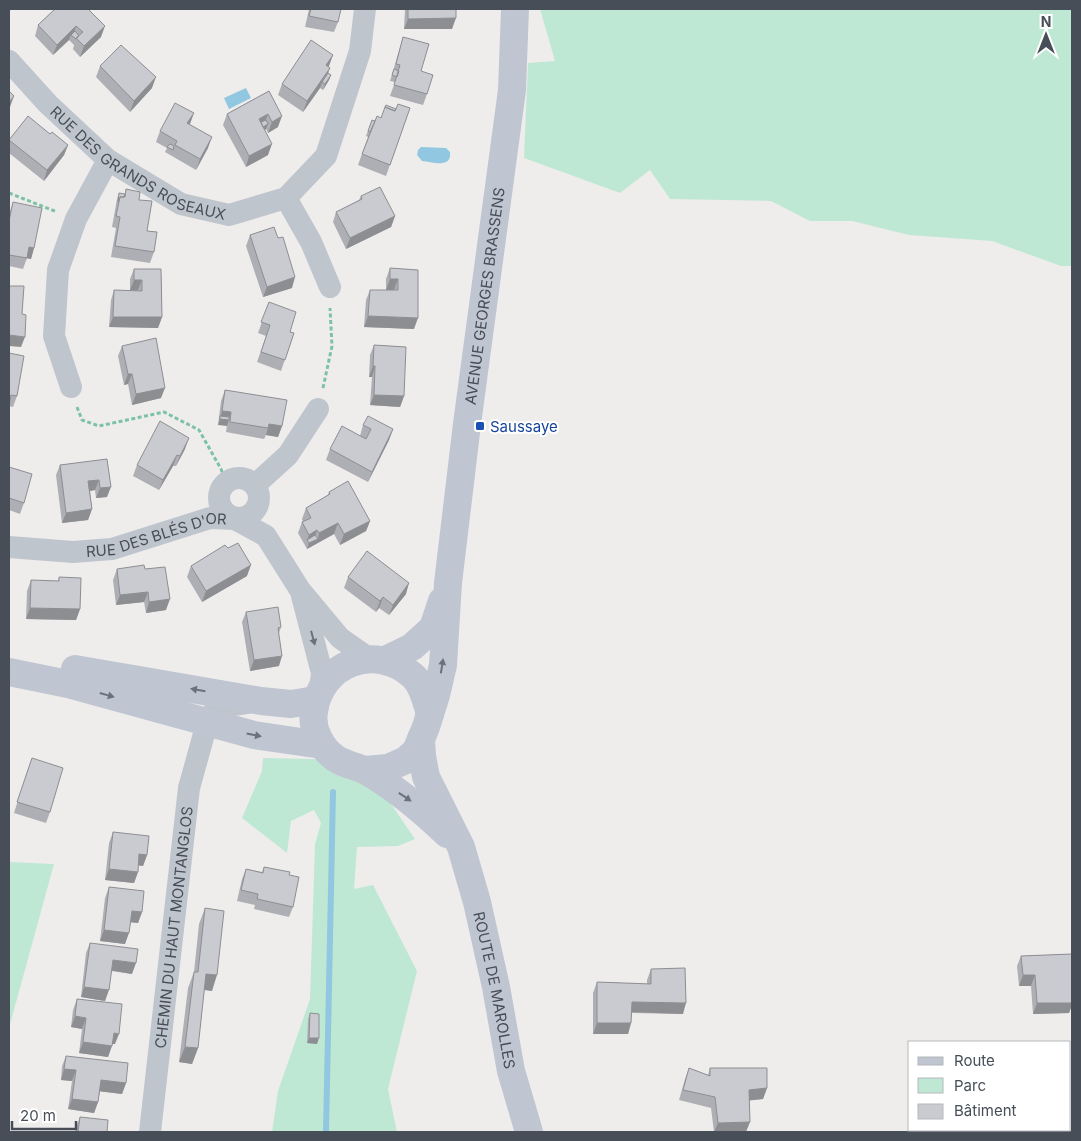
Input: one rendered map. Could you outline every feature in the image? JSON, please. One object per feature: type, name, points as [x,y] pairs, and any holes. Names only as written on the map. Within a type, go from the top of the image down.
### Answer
[{"type":"street","points":[[330,287],[311,242],[286,198],[326,156],[360,52],[365,9]]},
{"type":"street","name":"AVENUE GEORGES BRASSENS","points":[[430,714],[443,665],[448,583],[467,424],[512,90],[515,9]]},
{"type":"street","name":"RUE DES GRANDS ROSEAUX","points":[[9,61],[48,104],[108,160],[181,204],[228,215],[286,198]]},
{"type":"street","points":[[71,387],[54,336],[58,270],[76,219],[108,160]]},
{"type":"street","points":[[255,485],[288,455],[318,408]]},
{"type":"street","points":[[236,478],[243,478],[255,485],[260,497],[256,510],[246,518],[233,518],[222,511],[218,497],[220,490],[226,482],[236,478]]},
{"type":"street","name":"RUE DES BLÉS D'OR","points":[[9,547],[73,552],[112,550],[210,518],[235,520],[266,536],[300,590],[340,638],[378,659]]},
{"type":"street","name":"AVENUE GEORGES BRASSENS","points":[[378,659],[412,647],[433,628],[448,583]]},
{"type":"street","name":"RUE DES BLÉS D'OR","points":[[300,590],[322,673],[317,694]]},
{"type":"street","points":[[378,659],[401,667],[415,677],[423,691],[430,714],[416,751],[406,760],[388,768],[365,770],[352,767],[335,758],[322,745],[315,731],[313,716],[317,694],[329,676],[342,667],[378,659]]},
{"type":"street","points":[[9,671],[72,669],[261,701],[291,704],[317,694]]},
{"type":"street","points":[[9,671],[68,684],[254,735],[322,745]]},
{"type":"street","points":[[207,723],[216,708],[261,701]]},
{"type":"street","name":"CHEMIN DU HAUT MONTANGLOS","points":[[150,1132],[189,788],[207,723]]},
{"type":"street","name":"ROUTE DE MAROLLES","points":[[421,739],[426,777],[461,847],[477,902],[496,987],[511,1071],[529,1132]]},
{"type":"street","points":[[365,770],[417,805],[461,847]]},
{"type":"path","points":[[9,193],[76,219]]},
{"type":"path","points":[[318,408],[332,346],[330,287]]},
{"type":"path","points":[[71,387],[82,420],[99,426],[164,412],[199,430],[221,469],[226,482]]},
{"type":"green space","points":[[540,9],[1072,9],[1072,266],[1061,266],[992,241],[909,235],[852,221],[810,221],[771,201],[670,199],[650,170],[620,193],[524,158],[528,63],[555,61]]},
{"type":"green space","points":[[263,758],[361,760],[415,839],[398,846],[357,847],[354,889],[373,885],[417,971],[388,1089],[397,1132],[272,1132],[278,1091],[310,999],[315,844],[321,823],[314,810],[291,821],[287,853],[242,818],[262,771]]},
{"type":"green space","points":[[9,862],[54,864],[9,1028]]},
{"type":"water","points":[[246,88],[251,98],[229,109],[224,98]]},
{"type":"water","points":[[421,147],[446,148],[450,152],[450,157],[445,163],[422,161],[417,155]]},
{"type":"building","points":[[55,9],[88,9],[105,26],[84,46],[76,38],[83,32],[76,26],[57,45],[38,25]]},
{"type":"building","points":[[311,9],[341,9],[338,22],[309,16]]},
{"type":"building","points":[[408,9],[456,9],[456,18],[408,19]]},
{"type":"building","points":[[75,31],[79,36],[76,39],[71,35]]},
{"type":"building","points":[[403,37],[429,44],[421,71],[433,75],[427,94],[394,85],[400,65],[396,64]]},
{"type":"building","points":[[311,40],[333,55],[326,65],[330,68],[307,101],[282,84]]},
{"type":"building","points":[[121,45],[156,77],[134,101],[100,66]]},
{"type":"building","points":[[394,69],[399,71],[397,77],[392,75]]},
{"type":"building","points":[[328,73],[331,75],[325,84],[322,82]]},
{"type":"building","points":[[9,91],[14,96],[9,102]]},
{"type":"building","points":[[269,91],[282,116],[272,122],[268,114],[259,119],[272,144],[249,156],[227,114]]},
{"type":"building","points":[[175,103],[194,113],[187,123],[212,137],[200,159],[175,145],[177,141],[160,131]]},
{"type":"building","points":[[398,104],[410,108],[390,165],[362,154],[377,116],[381,118],[385,107],[395,111]]},
{"type":"building","points":[[386,105],[396,109],[395,111],[385,107]]},
{"type":"building","points":[[28,116],[50,134],[52,132],[68,145],[47,170],[9,140]]},
{"type":"building","points":[[266,120],[268,124],[263,127],[261,122]]},
{"type":"building","points":[[372,120],[375,121],[370,132],[368,131]]},
{"type":"building","points":[[170,144],[174,146],[173,150],[167,147]]},
{"type":"building","points":[[380,187],[395,216],[350,238],[336,212],[362,199],[361,196]]},
{"type":"building","points":[[126,189],[140,192],[139,200],[152,201],[147,231],[157,232],[154,252],[115,246],[120,217],[116,216],[120,197],[125,197]]},
{"type":"building","points":[[119,193],[125,194],[124,197],[120,197],[118,202]]},
{"type":"building","points":[[13,202],[42,208],[34,248],[29,247],[27,258],[9,255],[9,221]]},
{"type":"building","points":[[274,227],[278,238],[283,237],[295,277],[267,287],[250,235]]},
{"type":"building","points":[[390,268],[418,270],[418,318],[368,316],[370,290],[398,290],[398,279],[390,279]]},
{"type":"building","points":[[134,269],[161,269],[162,317],[113,317],[114,290],[142,291],[142,280],[134,280]]},
{"type":"building","points":[[9,286],[24,286],[22,314],[26,315],[25,337],[9,335]]},
{"type":"building","points":[[269,302],[296,312],[290,332],[294,333],[285,360],[261,352],[270,325],[261,322]]},
{"type":"building","points":[[156,338],[165,388],[136,394],[132,374],[128,374],[122,346]]},
{"type":"building","points":[[374,345],[406,347],[404,396],[374,395]]},
{"type":"building","points":[[9,353],[24,356],[17,396],[11,395],[9,405]]},
{"type":"building","points":[[225,390],[287,400],[282,426],[269,424],[268,428],[230,422],[231,412],[222,411]]},
{"type":"building","points":[[220,416],[229,417],[229,420],[220,419]]},
{"type":"building","points":[[368,416],[393,429],[372,472],[330,449],[342,426],[366,439],[371,429],[363,425]]},
{"type":"building","points":[[160,421],[189,438],[180,456],[177,455],[163,480],[137,465]]},
{"type":"building","points":[[107,459],[111,487],[100,488],[99,480],[88,481],[92,509],[66,513],[60,465]]},
{"type":"building","points":[[9,467],[32,474],[24,503],[9,498]]},
{"type":"building","points":[[348,481],[370,521],[344,534],[338,523],[319,533],[317,530],[309,535],[302,522],[311,518],[306,508]]},
{"type":"building","points":[[315,535],[318,539],[309,543],[307,540]]},
{"type":"building","points":[[238,543],[251,565],[206,591],[191,566],[225,545],[228,548]]},
{"type":"building","points":[[367,551],[409,583],[393,605],[383,597],[380,601],[348,577]]},
{"type":"building","points":[[144,565],[145,569],[165,567],[170,599],[149,602],[148,592],[120,595],[117,569]]},
{"type":"building","points":[[59,577],[81,578],[80,609],[30,608],[31,580],[59,581]]},
{"type":"building","points":[[278,607],[281,627],[278,628],[282,656],[254,660],[246,612]]},
{"type":"building","points":[[32,758],[63,768],[50,812],[17,802]]},
{"type":"building","points":[[113,832],[149,836],[147,855],[139,854],[138,872],[109,869]]},
{"type":"building","points":[[264,867],[290,872],[289,875],[299,877],[293,907],[257,899],[258,894],[241,890],[246,869],[263,873]]},
{"type":"building","points":[[109,887],[144,891],[142,912],[132,911],[129,933],[104,930]]},
{"type":"building","points":[[205,908],[224,911],[217,975],[206,974],[198,1048],[185,1047],[194,972],[198,972]]},
{"type":"building","points":[[90,943],[138,949],[136,963],[113,960],[109,990],[84,987]]},
{"type":"building","points":[[1072,954],[1072,1003],[1037,1003],[1035,975],[1023,975],[1021,956]]},
{"type":"building","points":[[685,968],[686,1003],[632,1002],[631,1023],[597,1023],[597,982],[651,984],[651,969]]},
{"type":"building","points":[[77,999],[122,1004],[119,1034],[114,1033],[112,1046],[83,1042],[86,1018],[75,1016]]},
{"type":"building","points":[[310,1013],[319,1014],[319,1038],[309,1038]]},
{"type":"building","points":[[66,1056],[128,1063],[126,1083],[101,1080],[98,1102],[72,1099],[76,1070],[64,1069]]},
{"type":"building","points":[[689,1068],[710,1076],[710,1068],[767,1068],[767,1088],[749,1090],[750,1122],[718,1123],[715,1097],[683,1090]]},
{"type":"building","points":[[80,1117],[108,1120],[107,1132],[78,1132]]},
{"type":"waterway","points":[[326,1132],[333,792]]},
{"type":"place","name":"Saussaye","points":[[480,426]]}]
